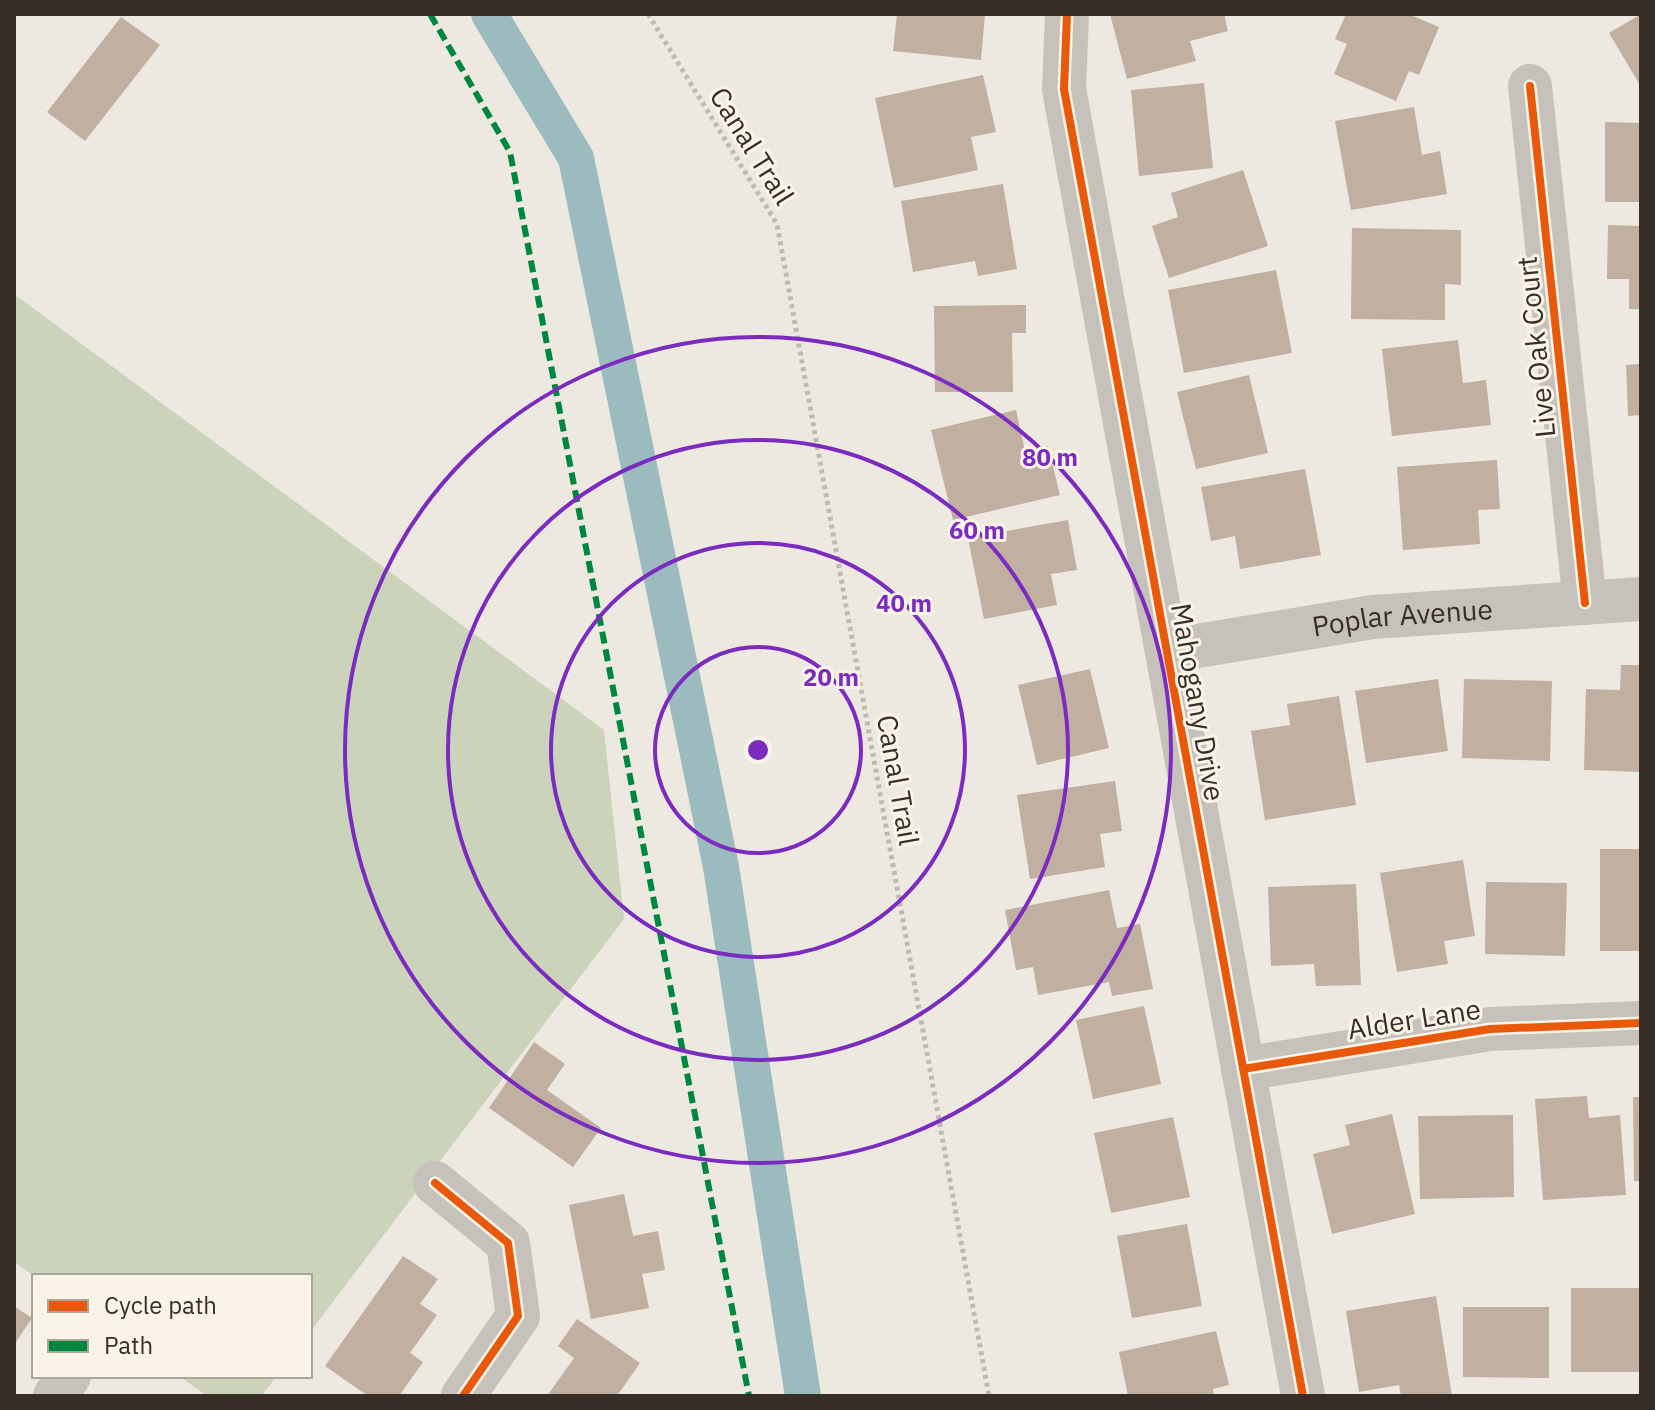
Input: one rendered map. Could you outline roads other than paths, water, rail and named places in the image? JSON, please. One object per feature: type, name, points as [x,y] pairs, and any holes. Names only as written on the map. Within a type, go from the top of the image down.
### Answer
[{"type":"street","name":"Mahogany Drive","points":[[1067,14],[1064,89],[1303,1396]]},
{"type":"street","name":"Live Oak Court","points":[[1530,86],[1585,603]]},
{"type":"street","name":"Poplar Avenue","points":[[1167,651],[1373,617],[1641,599]]},
{"type":"street","name":"Alder Lane","points":[[1243,1069],[1490,1029],[1641,1023]]},
{"type":"street","points":[[435,1183],[508,1243],[518,1316],[463,1396]]},
{"type":"street","points":[[55,1396],[68,1378]]},
{"type":"waterway","points":[[489,14],[576,158],[721,867],[803,1396]]}]
